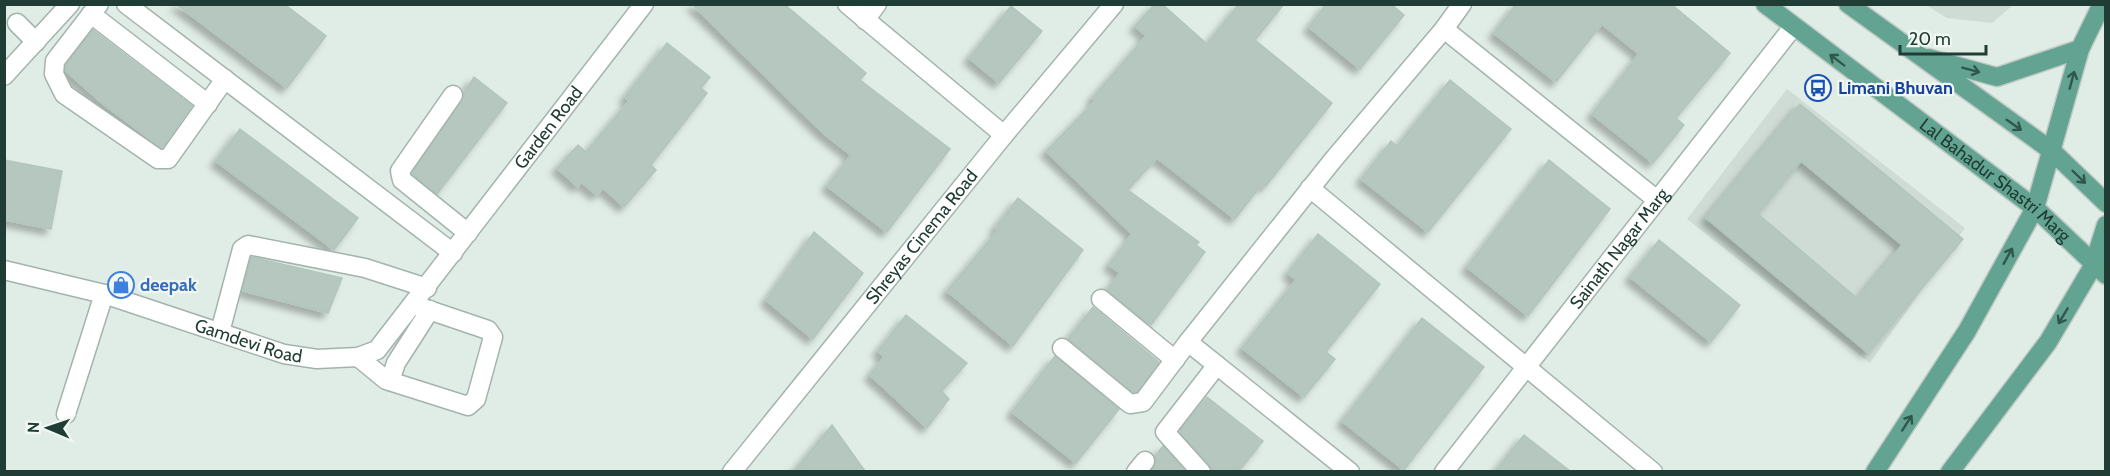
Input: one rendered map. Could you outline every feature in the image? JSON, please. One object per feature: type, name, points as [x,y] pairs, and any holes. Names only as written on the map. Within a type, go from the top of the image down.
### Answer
[{"type":"main road","name":"Lal Bahadur Shastri Marg","points":[[1764,4],[2035,208],[2099,271]]},
{"type":"main road","points":[[1848,4],[1915,55],[2052,151],[2106,204]]},
{"type":"main road","points":[[1875,471],[1967,331],[2035,208],[2080,49],[2102,4]]},
{"type":"main road","points":[[1915,55],[1997,77],[2080,49]]},
{"type":"main road","points":[[1950,471],[2099,271],[2106,225]]},
{"type":"street","points":[[4,76],[70,4]]},
{"type":"street","points":[[126,4],[453,253]]},
{"type":"street","name":"Garden Road","points":[[453,253],[644,4]]},
{"type":"street","points":[[847,4],[1004,135]]},
{"type":"street","points":[[865,20],[877,4]]},
{"type":"street","name":"Shreyas Cinema Road","points":[[732,471],[1004,135],[1114,4]]},
{"type":"street","points":[[208,104],[95,9],[55,62],[54,74],[64,94],[158,159],[168,159],[208,104],[225,80]]},
{"type":"street","points":[[1062,348],[1130,404],[1143,402],[1188,342],[1450,13],[1657,200]]},
{"type":"street","points":[[17,24],[36,42]]},
{"type":"street","name":"Sainath Nagar Marg","points":[[1444,471],[1793,27]]},
{"type":"street","points":[[453,95],[400,171],[402,180],[468,233]]},
{"type":"street","points":[[1311,188],[1653,471]]},
{"type":"street","points":[[220,332],[242,249],[248,245],[365,268],[427,288]]},
{"type":"street","name":"Gamdevi Road","points":[[4,270],[104,294],[284,354],[316,359],[358,357],[377,350],[422,308],[427,288],[453,253]]},
{"type":"street","points":[[66,414],[104,294]]},
{"type":"street","points":[[1101,299],[1175,360]]},
{"type":"street","points":[[358,357],[390,381],[468,406],[476,399],[493,337],[488,330],[422,308],[390,381]]},
{"type":"street","points":[[1188,342],[1350,471]]},
{"type":"street","points":[[1201,471],[1165,432],[1217,365]]},
{"type":"shaded area","points":[[1926,5],[2013,5],[1992,23],[1947,18]]},
{"type":"shaded area","name":"Limani Bhuvan","points":[[1787,89],[1965,228],[1870,363],[1687,219]]},
{"type":"building","points":[[176,4],[284,4],[326,36],[287,88]]},
{"type":"building","points":[[692,4],[784,4],[866,73],[860,80],[950,149],[887,232],[827,186],[851,155],[823,133]]},
{"type":"building","points":[[1155,4],[1162,4],[1207,44],[1239,4],[1284,4],[1255,40],[1332,103],[1265,187],[1262,184],[1235,219],[1157,158],[1128,190],[1199,242],[1196,245],[1205,252],[1151,325],[1107,290],[1120,273],[1109,265],[1132,234],[1046,151],[1095,101],[1092,98],[1146,36],[1135,26]]},
{"type":"building","points":[[1326,4],[1391,4],[1404,15],[1360,69],[1309,27]]},
{"type":"building","points":[[1516,4],[1671,4],[1730,53],[1676,118],[1684,125],[1653,163],[1592,114],[1639,54],[1602,24],[1556,82],[1494,33]]},
{"type":"building","points":[[1011,6],[1042,31],[999,83],[969,58]]},
{"type":"building","points":[[93,30],[192,106],[162,148],[103,104],[66,71],[66,65]]},
{"type":"building","points":[[667,43],[710,77],[701,88],[707,93],[651,165],[656,170],[624,207],[603,188],[597,195],[581,182],[578,187],[557,168],[578,145],[586,152],[629,101],[625,97]]},
{"type":"building","points":[[474,77],[507,103],[437,194],[412,173],[462,101],[464,92]]},
{"type":"building","points":[[1450,80],[1511,129],[1428,232],[1361,179],[1391,141],[1397,146]]},
{"type":"building","points":[[1800,104],[1963,239],[1868,353],[1706,218]],"holes":[[[1801,161],[1902,245],[1858,299],[1758,214]]]},
{"type":"building","points":[[240,129],[358,218],[334,250],[216,161]]},
{"type":"building","points":[[4,160],[62,171],[51,229],[4,220]]},
{"type":"building","points":[[1549,160],[1610,209],[1528,316],[1467,267]]},
{"type":"building","points":[[1018,198],[1083,250],[1013,346],[947,291],[998,230],[995,228]]},
{"type":"building","points":[[814,232],[863,273],[813,339],[766,300]]},
{"type":"building","points":[[1318,234],[1380,284],[1326,352],[1335,359],[1304,397],[1242,348],[1296,280],[1288,273]]},
{"type":"building","points":[[1659,240],[1740,305],[1711,342],[1630,277]]},
{"type":"building","points":[[251,257],[342,278],[328,313],[243,291]]},
{"type":"building","points":[[1093,307],[1159,362],[1137,392],[1133,392],[1068,339]]},
{"type":"building","points":[[906,315],[967,363],[942,391],[949,399],[927,428],[870,375],[884,357],[878,351]]},
{"type":"building","points":[[1422,318],[1484,367],[1404,470],[1342,421]]},
{"type":"building","points":[[1055,356],[1119,409],[1076,463],[1012,412]]},
{"type":"building","points":[[1207,397],[1263,441],[1239,471],[1212,471],[1209,464],[1180,431]]},
{"type":"building","points":[[832,425],[865,471],[794,471]]},
{"type":"building","points":[[1524,435],[1570,471],[1495,471]]},
{"type":"building","points":[[1163,446],[1185,471],[1151,471],[1156,463],[1155,456]]},
{"type":"place","name":"Limani Bhuvan","points":[[1818,88]]},
{"type":"place","name":"deepak","points":[[121,285]]}]
